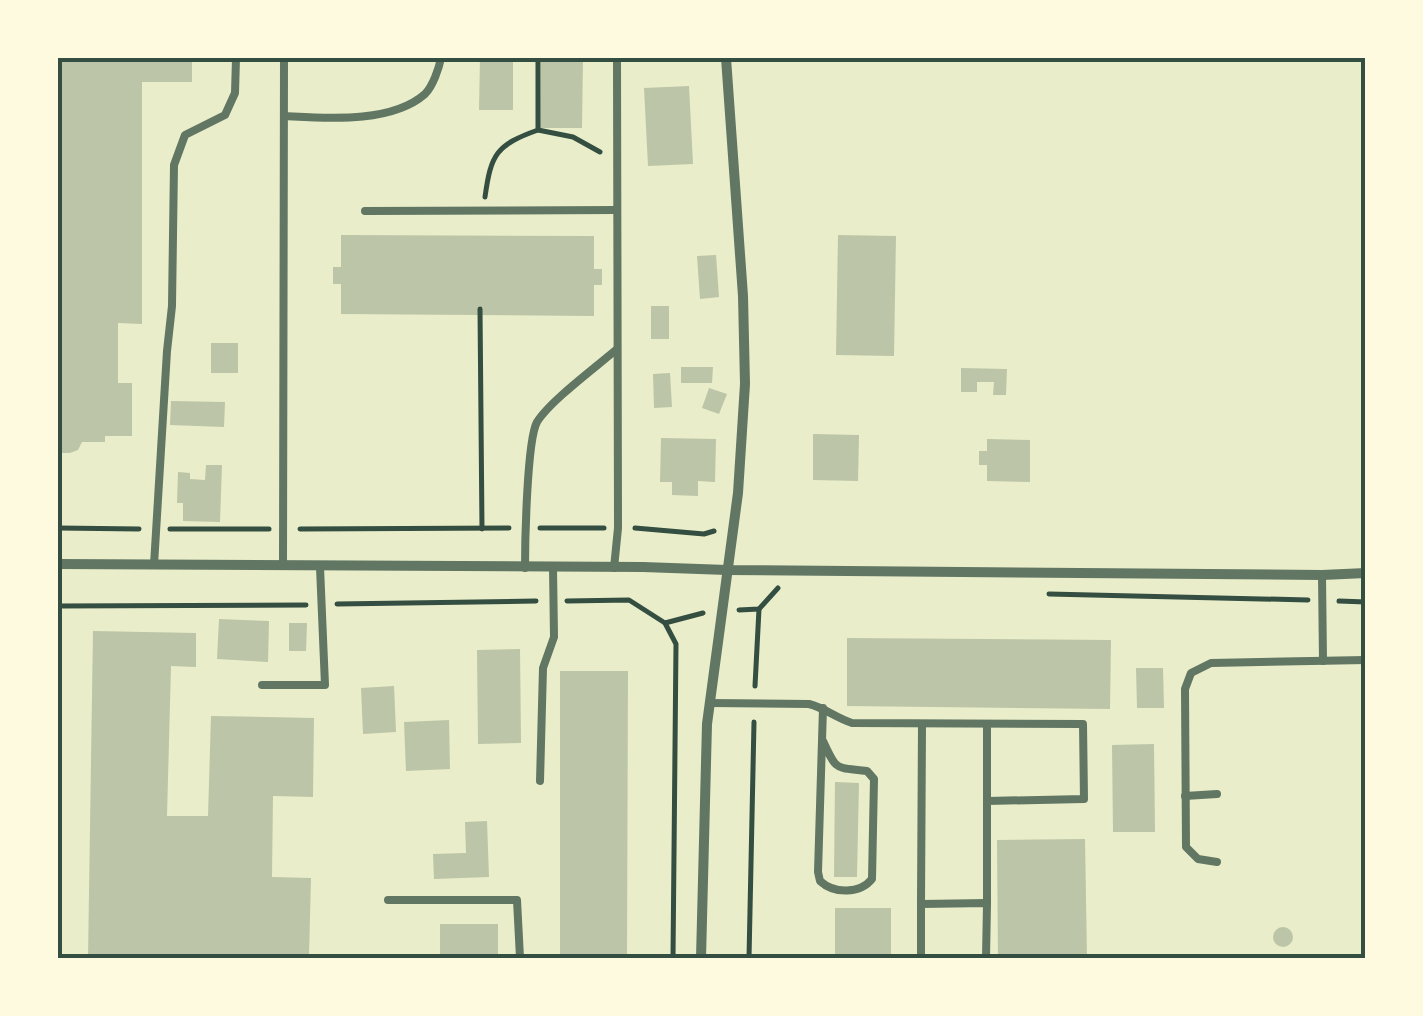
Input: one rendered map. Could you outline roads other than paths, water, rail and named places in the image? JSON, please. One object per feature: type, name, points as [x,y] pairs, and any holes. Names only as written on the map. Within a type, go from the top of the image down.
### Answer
[{"type":"street","points":[[701,958],[709,703],[743,434],[744,296],[726,58]]},
{"type":"street","points":[[58,564],[1363,574]]},
{"type":"lane","points":[[154,565],[172,306],[174,165],[185,135],[225,116],[235,93],[236,58]]},
{"type":"lane","points":[[282,566],[284,58]]},
{"type":"lane","points":[[284,116],[339,118],[398,110],[427,92],[441,58]]},
{"type":"lane","points":[[614,568],[618,513],[616,58]]},
{"type":"lane","points":[[365,211],[617,210]]},
{"type":"lane","points":[[525,568],[534,428],[544,413],[617,348]]},
{"type":"lane","points":[[262,685],[325,685],[320,566]]},
{"type":"lane","points":[[540,781],[543,668],[554,637],[552,568]]},
{"type":"lane","points":[[1322,575],[1323,660]]},
{"type":"lane","points":[[1217,862],[1198,859],[1186,846],[1185,690],[1191,672],[1211,663],[1366,660]]},
{"type":"lane","points":[[709,703],[809,704],[852,723],[1083,724],[1084,799],[987,801]]},
{"type":"lane","points":[[822,741],[842,770],[867,771],[874,779],[872,879],[857,890],[832,889],[820,881],[818,872],[822,741],[824,708]]},
{"type":"lane","points":[[921,958],[922,724]]},
{"type":"lane","points":[[986,958],[987,724]]},
{"type":"lane","points":[[1186,796],[1217,794]]},
{"type":"lane","points":[[388,900],[517,900],[520,958]]},
{"type":"lane","points":[[921,904],[987,903]]}]
